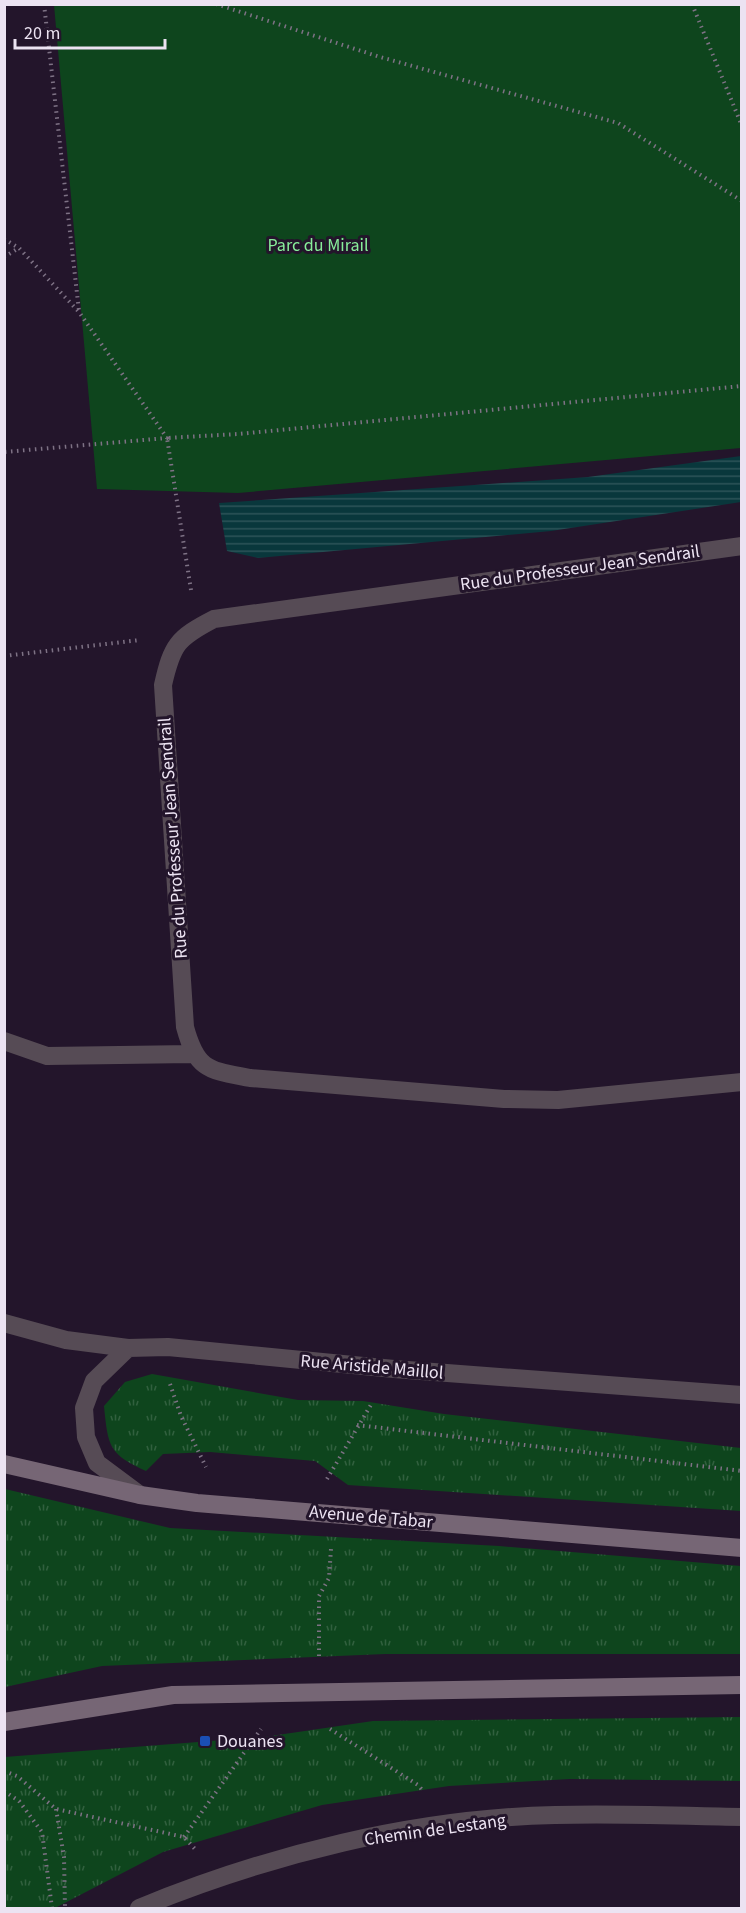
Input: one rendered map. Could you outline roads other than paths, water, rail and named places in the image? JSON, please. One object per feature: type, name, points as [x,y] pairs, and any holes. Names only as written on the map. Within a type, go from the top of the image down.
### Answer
[{"type":"main road","name":"Avenue de Tabar","points":[[4,1464],[140,1495],[197,1503],[741,1548]]},
{"type":"main road","points":[[4,1722],[173,1695],[741,1684]]},
{"type":"street","name":"Rue du Professeur Jean Sendrail","points":[[192,1054],[185,1027],[163,686],[169,656],[186,633],[214,619],[741,546]]},
{"type":"street","points":[[4,1041],[47,1056],[192,1054],[212,1071],[250,1078],[504,1099],[558,1100],[741,1082]]},
{"type":"street","name":"Rue Aristide Maillol","points":[[4,1323],[66,1340],[128,1348],[168,1347],[394,1369],[741,1395]]},
{"type":"street","points":[[128,1348],[94,1381],[84,1408],[86,1437],[98,1463],[140,1495]]},
{"type":"street","name":"Chemin de Lestang","points":[[139,1908],[221,1877],[314,1849],[450,1824],[553,1815],[741,1817]]},
{"type":"place","name":"Douanes","points":[[205,1741]]},
{"type":"park label","name":"Parc du Mirail","points":[[318,245]]}]
